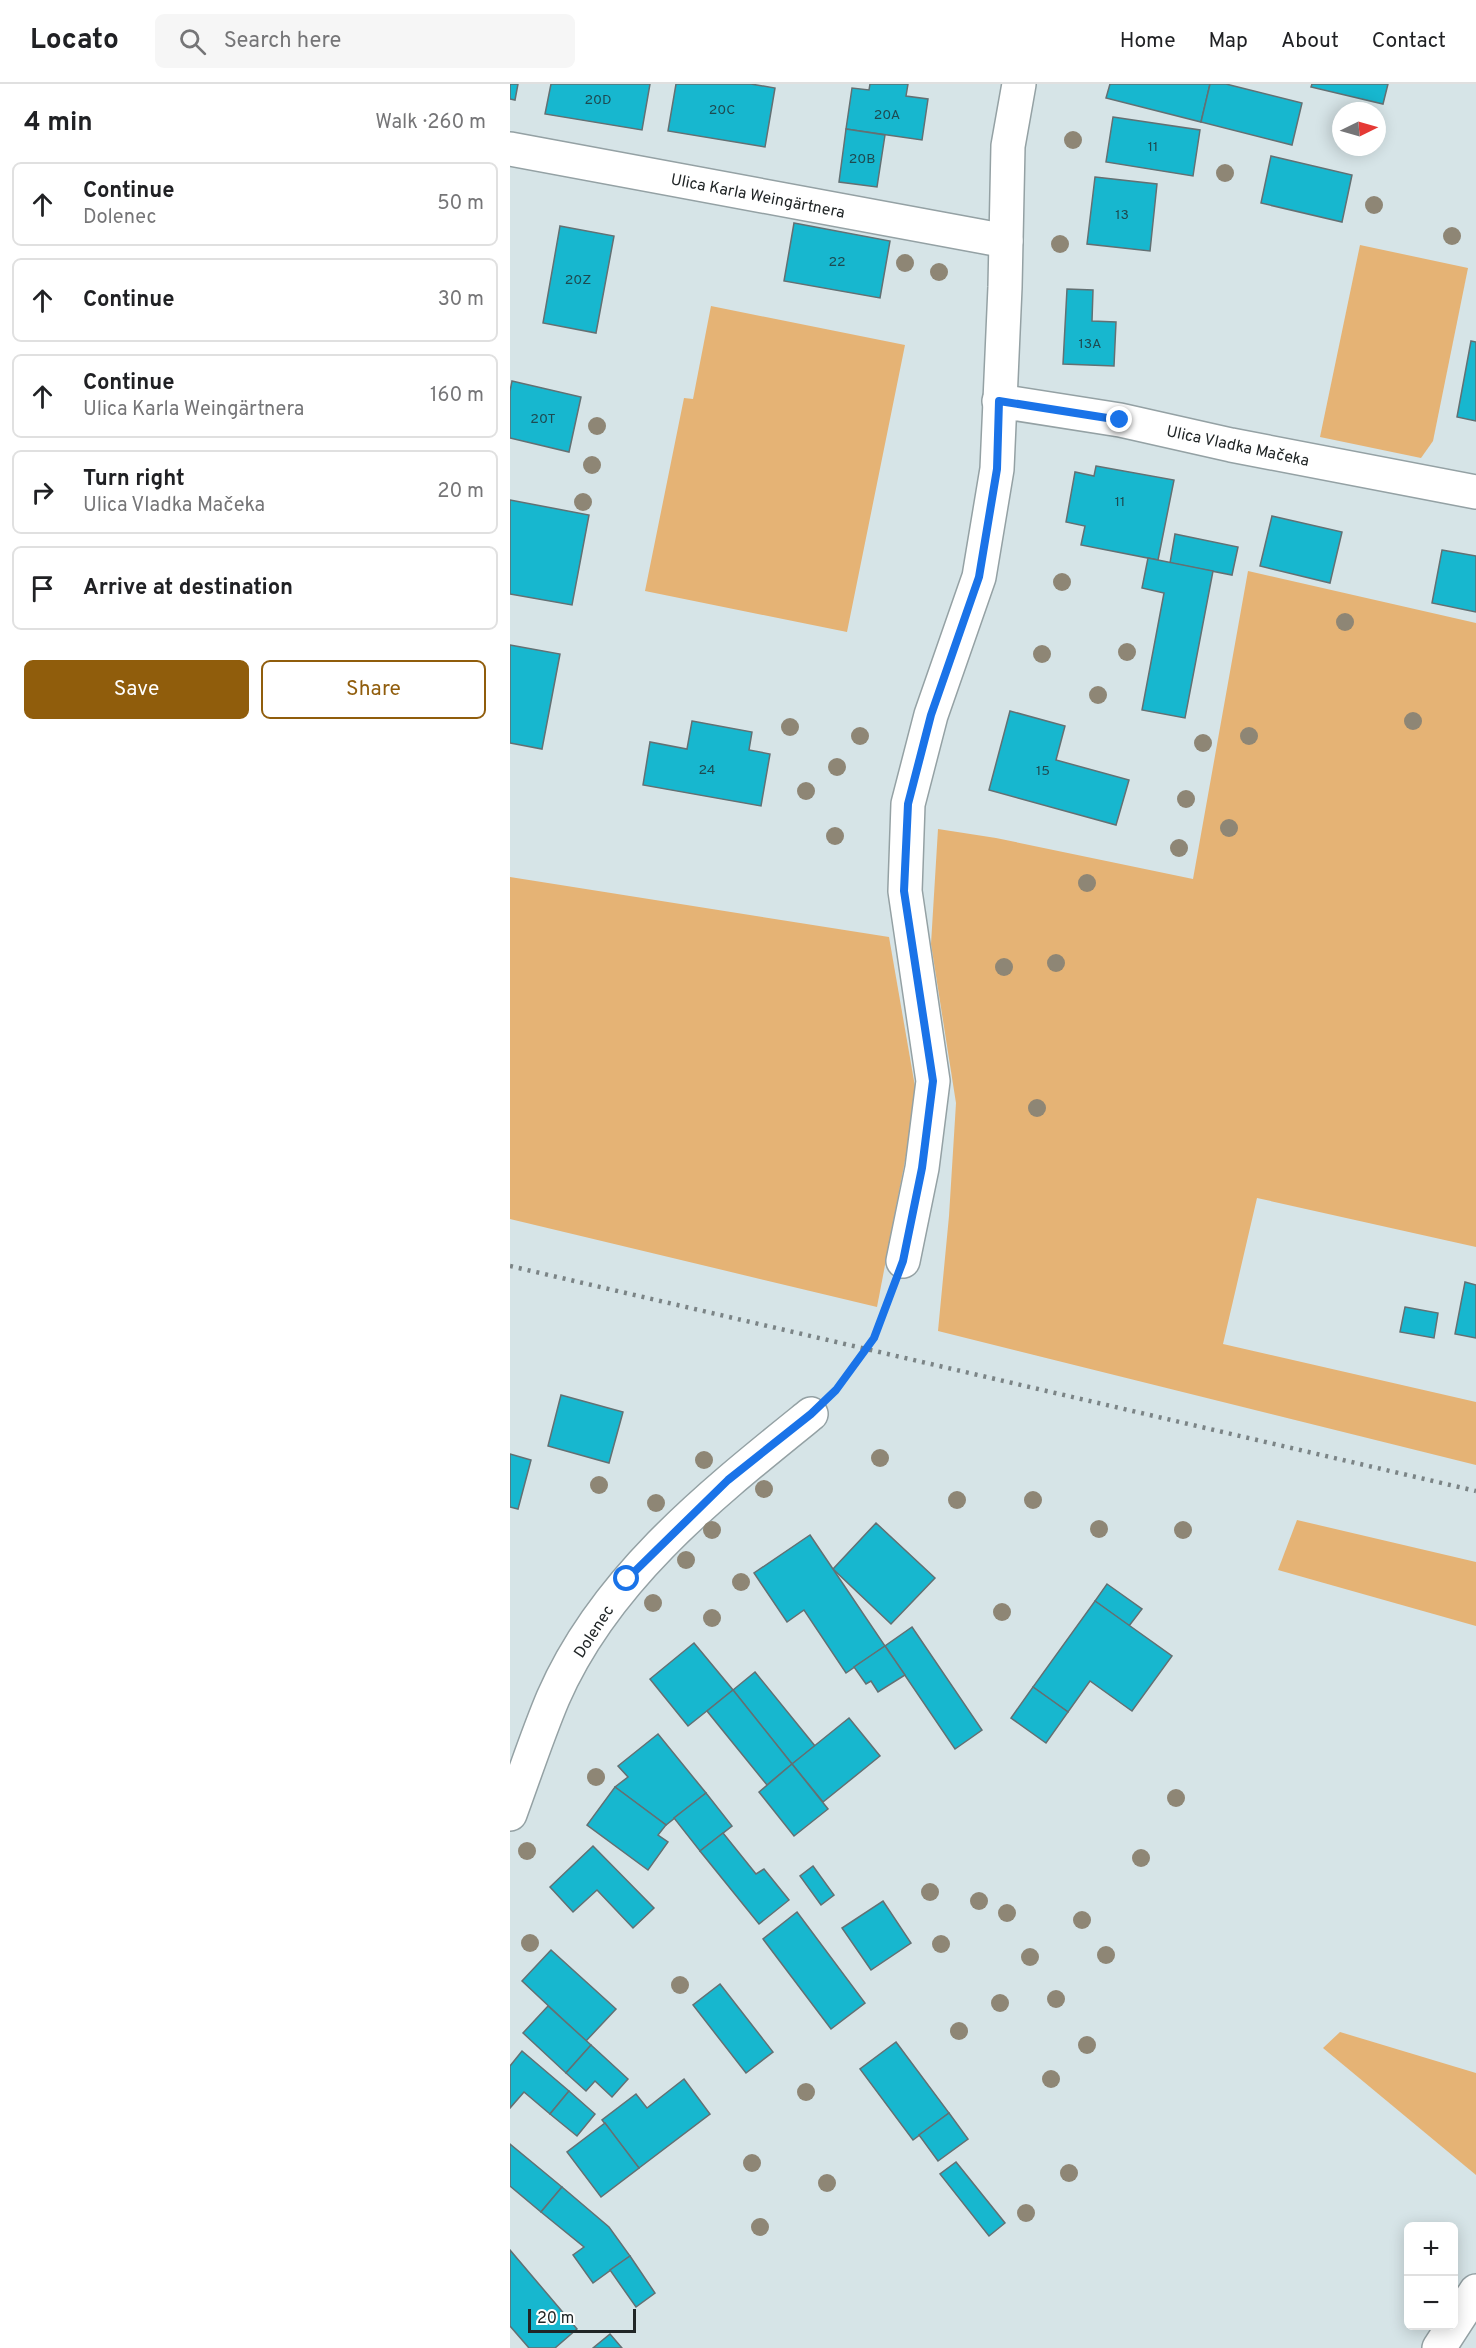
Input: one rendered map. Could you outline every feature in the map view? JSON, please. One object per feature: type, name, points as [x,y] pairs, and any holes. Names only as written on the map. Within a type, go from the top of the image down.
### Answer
[{"type":"street","points":[[903,1261],[922,1168],[933,1081],[904,891],[908,804],[931,715],[979,577],[997,469],[1008,146],[1019,84]]},
{"type":"street","name":"Ulica Karla Weingärtnera","points":[[510,149],[1006,241]]},
{"type":"street","name":"Ulica Vladka Mačeka","points":[[999,401],[1120,420],[1231,445],[1476,492]]},
{"type":"street","name":"Dolenec","points":[[510,1814],[553,1697],[587,1636],[627,1579],[728,1480],[811,1414]]},
{"type":"street","points":[[1439,2348],[1476,2291]]},
{"type":"path","points":[[811,1414],[836,1390],[874,1338],[903,1261]]},
{"type":"shaded area","points":[[1360,245],[1468,268],[1433,441],[1421,458],[1320,437]]},
{"type":"shaded area","points":[[711,306],[905,345],[847,632],[645,591],[684,398],[693,399]]},
{"type":"shaded area","points":[[1248,571],[1476,623],[1476,1247],[1257,1198],[1223,1344],[1476,1402],[1476,1465],[938,1331],[949,1216],[956,1103],[931,944],[938,829],[996,838],[1193,879]]},
{"type":"shaded area","points":[[510,877],[889,937],[917,1098],[877,1307],[510,1219]]},
{"type":"shaded area","points":[[1297,1520],[1476,1562],[1476,1626],[1278,1570]]},
{"type":"shaded area","points":[[1340,2032],[1476,2073],[1476,2175],[1323,2048]]},
{"type":"building","points":[[510,84],[518,84],[515,100],[510,99]]},
{"type":"building","points":[[551,84],[650,84],[642,130],[545,114]]},
{"type":"building","points":[[676,84],[751,84],[775,88],[765,147],[668,131]]},
{"type":"building","points":[[870,84],[908,84],[906,96],[928,99],[922,140],[846,129],[852,88],[869,90]]},
{"type":"building","points":[[1110,84],[1210,84],[1201,122],[1106,98]]},
{"type":"building","points":[[1210,84],[1226,84],[1302,103],[1292,145],[1201,122]]},
{"type":"building","points":[[1312,84],[1388,84],[1384,102],[1375,102],[1311,87]]},
{"type":"building","points":[[1113,117],[1200,130],[1193,176],[1106,162]]},
{"type":"building","points":[[846,129],[885,135],[877,187],[839,182]]},
{"type":"building","points":[[1271,156],[1352,175],[1342,222],[1261,203]]},
{"type":"building","points":[[1095,177],[1157,184],[1150,251],[1087,244]]},
{"type":"building","points":[[794,223],[890,241],[880,298],[784,281]]},
{"type":"building","points":[[560,226],[614,236],[596,333],[543,323]]},
{"type":"building","points":[[1067,289],[1093,290],[1092,321],[1116,322],[1114,366],[1063,364]]},
{"type":"building","points":[[1471,341],[1476,342],[1476,421],[1457,417]]},
{"type":"building","points":[[512,381],[581,397],[569,452],[510,438]]},
{"type":"building","points":[[1096,466],[1174,480],[1158,560],[1081,545],[1085,526],[1066,522],[1075,472],[1094,476]]},
{"type":"building","points":[[510,500],[589,515],[572,605],[510,594]]},
{"type":"building","points":[[1272,516],[1342,532],[1330,583],[1260,566]]},
{"type":"building","points":[[1175,534],[1238,547],[1232,575],[1170,563]]},
{"type":"building","points":[[1442,550],[1476,556],[1476,612],[1432,603]]},
{"type":"building","points":[[1148,558],[1213,571],[1185,718],[1142,710],[1164,593],[1142,588]]},
{"type":"building","points":[[510,645],[560,654],[542,749],[510,743]]},
{"type":"building","points":[[1010,711],[1065,726],[1056,760],[1129,780],[1116,825],[989,790]]},
{"type":"building","points":[[692,721],[752,732],[749,750],[770,754],[761,806],[643,785],[650,742],[687,749]]},
{"type":"building","points":[[1465,1282],[1476,1285],[1476,1338],[1455,1334]]},
{"type":"building","points":[[1405,1307],[1438,1313],[1434,1338],[1400,1332]]},
{"type":"building","points":[[561,1395],[623,1412],[609,1463],[548,1446]]},
{"type":"building","points":[[510,1454],[531,1460],[518,1509],[510,1507]]},
{"type":"building","points":[[876,1523],[935,1578],[891,1624],[833,1569]]},
{"type":"building","points":[[810,1535],[885,1646],[846,1673],[804,1610],[787,1622],[754,1573]]},
{"type":"building","points":[[1107,1584],[1142,1609],[1129,1626],[1095,1601]]},
{"type":"building","points":[[1095,1601],[1172,1656],[1132,1711],[1090,1681],[1068,1712],[1033,1687]]},
{"type":"building","points":[[912,1627],[982,1730],[955,1749],[885,1646]]},
{"type":"building","points":[[694,1643],[733,1690],[688,1726],[650,1679]]},
{"type":"building","points":[[885,1646],[905,1675],[878,1692],[871,1681],[866,1684],[854,1667]]},
{"type":"building","points":[[755,1672],[815,1746],[792,1764],[733,1690]]},
{"type":"building","points":[[1033,1687],[1068,1712],[1046,1743],[1011,1718]]},
{"type":"building","points":[[733,1690],[792,1764],[767,1785],[707,1711]]},
{"type":"building","points":[[849,1718],[880,1756],[823,1802],[792,1764]]},
{"type":"building","points":[[658,1734],[706,1793],[666,1825],[615,1787],[628,1777],[618,1766]]},
{"type":"building","points":[[792,1764],[828,1809],[794,1836],[759,1792]]},
{"type":"building","points":[[615,1787],[666,1825],[658,1835],[668,1842],[648,1870],[587,1825]]},
{"type":"building","points":[[706,1793],[732,1826],[700,1851],[674,1818]]},
{"type":"building","points":[[723,1833],[756,1874],[764,1869],[789,1900],[759,1924],[700,1851]]},
{"type":"building","points":[[593,1846],[654,1908],[633,1928],[597,1890],[573,1912],[550,1887]]},
{"type":"building","points":[[813,1866],[834,1895],[821,1905],[800,1876]]},
{"type":"building","points":[[883,1901],[911,1943],[871,1970],[842,1928]]},
{"type":"building","points":[[797,1912],[865,2003],[831,2029],[763,1939]]},
{"type":"building","points":[[551,1950],[616,2009],[586,2041],[522,1981]]},
{"type":"building","points":[[720,1984],[773,2052],[746,2073],[693,2005]]},
{"type":"building","points":[[548,2006],[591,2045],[566,2073],[523,2033]]},
{"type":"building","points":[[896,2042],[949,2113],[913,2140],[860,2069]]},
{"type":"building","points":[[591,2045],[628,2079],[612,2097],[595,2081],[586,2091],[566,2073]]},
{"type":"building","points":[[522,2051],[569,2091],[550,2114],[524,2092],[510,2108],[510,2066]]},
{"type":"building","points":[[684,2079],[710,2114],[639,2168],[602,2120],[636,2094],[647,2108]]},
{"type":"building","points":[[569,2091],[595,2114],[577,2136],[550,2114]]},
{"type":"building","points":[[949,2113],[968,2139],[938,2161],[919,2135]]},
{"type":"building","points":[[605,2123],[639,2168],[601,2197],[567,2152]]},
{"type":"building","points":[[510,2144],[562,2187],[541,2212],[510,2186]]},
{"type":"building","points":[[956,2162],[1005,2223],[989,2236],[940,2174]]},
{"type":"building","points":[[562,2187],[609,2227],[630,2256],[593,2283],[573,2255],[584,2247],[541,2212]]},
{"type":"building","points":[[510,2250],[577,2329],[555,2348],[529,2348],[510,2326]]},
{"type":"building","points":[[630,2256],[655,2293],[636,2307],[610,2270]]},
{"type":"building","points":[[610,2334],[622,2348],[593,2348]]},
{"type":"railway","points":[[510,1266],[1476,1491]]},
{"type":"route","points":[[627,1579],[728,1480],[811,1414],[836,1390],[874,1338],[903,1261],[922,1168],[933,1081],[904,891],[908,804],[931,715],[955,652],[979,577],[997,469],[999,401],[1120,420]]}]
